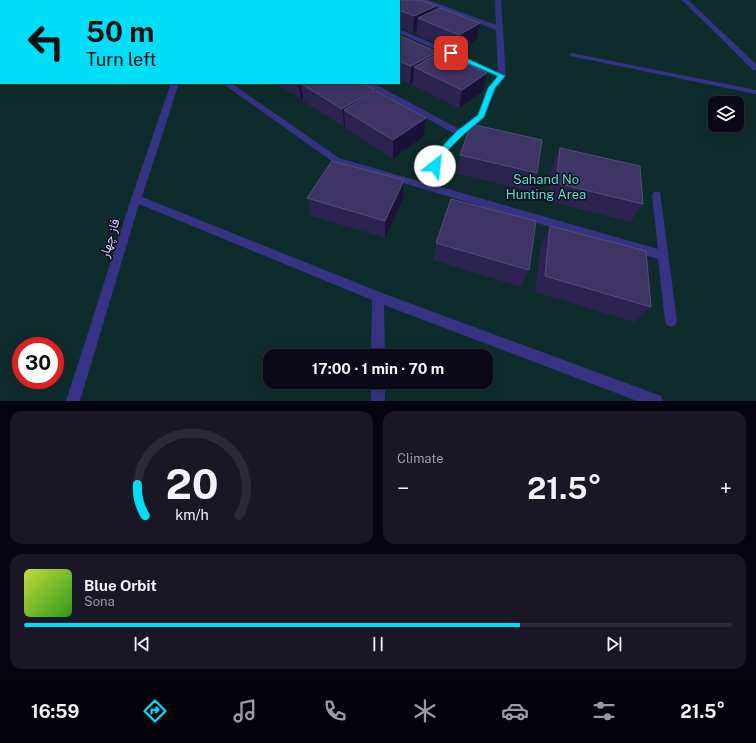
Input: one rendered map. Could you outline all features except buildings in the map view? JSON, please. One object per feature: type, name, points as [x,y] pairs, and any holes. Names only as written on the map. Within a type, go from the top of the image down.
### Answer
[{"type":"street","points":[[423,0],[500,29]]},
{"type":"street","points":[[428,188],[438,155],[460,133],[481,116],[492,88],[502,76],[498,0]]},
{"type":"street","points":[[685,0],[755,65]]},
{"type":"street","points":[[400,31],[502,76]]},
{"type":"street","points":[[572,55],[756,92]]},
{"type":"street","name":"فاز چهار","points":[[73,401],[136,199],[175,84]]},
{"type":"street","points":[[227,84],[336,160],[664,256]]},
{"type":"street","points":[[369,84],[460,133]]},
{"type":"street","points":[[657,195],[671,322]]},
{"type":"street","points":[[136,199],[378,297],[656,401]]},
{"type":"street","points":[[378,297],[378,349]]},
{"type":"street","points":[[378,389],[378,401]]},
{"type":"green space","name":"Sahand No Hunting Area","points":[[400,0],[756,0],[756,401],[0,401],[0,84],[400,84]]},
{"type":"route","points":[[435,166],[438,155],[460,133],[481,116],[492,88],[502,76],[451,53]]}]
